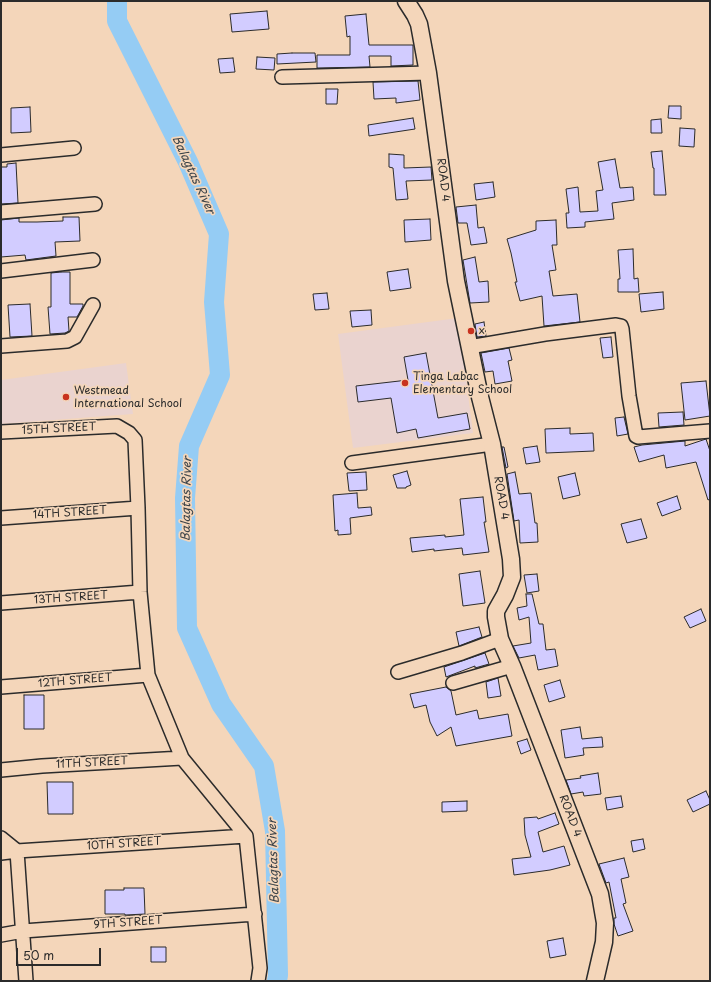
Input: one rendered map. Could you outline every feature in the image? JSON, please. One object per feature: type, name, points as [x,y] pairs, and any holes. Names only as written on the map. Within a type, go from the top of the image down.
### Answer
[{"type":"street","name":"ROAD 4","points":[[406,1],[419,24],[428,73],[456,281],[469,347],[492,444],[511,559],[512,578],[496,611],[500,639],[512,666],[600,894],[605,923],[604,942],[595,981]]},
{"type":"street","points":[[282,77],[428,73]]},
{"type":"street","points":[[1,155],[74,148]]},
{"type":"street","points":[[1,212],[95,204]]},
{"type":"street","points":[[1,271],[93,260]]},
{"type":"street","points":[[1,346],[67,341],[75,337],[93,305]]},
{"type":"street","points":[[469,347],[544,334],[616,325],[621,326],[636,436],[710,431]]},
{"type":"street","name":"15TH STREET","points":[[1,432],[117,426],[129,433],[135,440],[138,508]]},
{"type":"street","points":[[352,463],[492,444]]},
{"type":"street","points":[[138,508],[140,592],[148,675],[182,758],[246,836],[260,968],[258,981]]},
{"type":"street","name":"14TH STREET","points":[[1,518],[138,508]]},
{"type":"street","name":"13TH STREET","points":[[1,603],[140,592]]},
{"type":"street","points":[[398,672],[462,653],[500,639]]},
{"type":"street","points":[[452,684],[512,666]]},
{"type":"street","name":"12TH STREET","points":[[1,687],[148,675]]},
{"type":"street","name":"11TH STREET","points":[[1,770],[42,766],[182,758]]},
{"type":"street","name":"10TH STREET","points":[[1,853],[246,836]]},
{"type":"street","points":[[1,838],[17,851],[26,981]]},
{"type":"street","name":"9TH STREET","points":[[1,935],[23,931],[254,914]]},
{"type":"shaded area","name":"Tinga Labac Elementary School","points":[[458,318],[473,433],[353,448],[338,334]]},
{"type":"shaded area","name":"Westmead International School","points":[[126,363],[133,414],[1,424],[1,380]]},
{"type":"building","points":[[267,11],[269,29],[232,32],[230,14]]},
{"type":"building","points":[[366,14],[369,45],[413,45],[413,65],[391,66],[391,56],[369,56],[370,67],[317,68],[317,55],[350,55],[350,36],[347,37],[345,16]]},
{"type":"building","points":[[315,53],[316,62],[277,64],[277,54]]},
{"type":"building","points":[[257,57],[275,58],[274,70],[256,69]]},
{"type":"building","points":[[233,58],[235,72],[220,73],[218,59]]},
{"type":"building","points":[[418,81],[420,100],[396,103],[396,98],[374,99],[373,82]]},
{"type":"building","points":[[326,89],[338,89],[337,104],[326,104]]},
{"type":"building","points":[[669,106],[681,106],[681,119],[668,118]]},
{"type":"building","points":[[30,107],[31,132],[11,133],[11,108]]},
{"type":"building","points":[[413,118],[415,129],[369,136],[368,125]]},
{"type":"building","points":[[661,119],[662,133],[651,133],[651,120]]},
{"type":"building","points":[[680,128],[695,129],[694,147],[679,146]]},
{"type":"building","points":[[662,151],[666,195],[654,195],[654,168],[651,152]]},
{"type":"building","points":[[389,154],[404,155],[404,168],[431,167],[432,180],[406,181],[408,199],[396,200],[393,168],[389,167]]},
{"type":"building","points":[[615,159],[620,188],[633,187],[634,200],[612,203],[614,219],[585,222],[585,227],[567,228],[566,213],[569,213],[566,189],[578,187],[580,212],[598,211],[596,191],[603,190],[598,162]]},
{"type":"building","points":[[16,163],[18,203],[1,204],[1,167],[7,167],[7,164]]},
{"type":"building","points":[[493,182],[495,197],[476,200],[474,184]]},
{"type":"building","points":[[476,205],[478,228],[484,227],[487,243],[471,245],[467,223],[458,223],[456,207]]},
{"type":"building","points":[[63,217],[79,217],[80,241],[55,242],[56,256],[26,260],[25,255],[1,257],[1,220],[19,218],[19,222],[63,221]]},
{"type":"building","points":[[430,219],[431,240],[405,242],[404,220]]},
{"type":"building","points":[[556,220],[557,245],[552,245],[556,270],[549,271],[553,296],[577,294],[580,322],[544,326],[542,296],[520,301],[507,239],[536,230],[536,221]]},
{"type":"building","points":[[633,249],[634,279],[638,278],[639,292],[618,292],[618,279],[620,279],[618,250]]},
{"type":"building","points":[[475,257],[479,282],[488,281],[489,302],[470,303],[463,260]]},
{"type":"building","points":[[408,269],[411,288],[390,291],[387,272]]},
{"type":"building","points":[[70,272],[70,304],[83,304],[83,306],[77,317],[68,317],[69,331],[65,333],[50,334],[48,307],[51,307],[51,273]]},
{"type":"building","points":[[663,292],[664,309],[641,312],[639,294]]},
{"type":"building","points":[[327,293],[329,309],[315,310],[313,294]]},
{"type":"building","points":[[30,304],[32,336],[10,337],[8,305]]},
{"type":"building","points":[[371,310],[372,325],[352,327],[350,311]]},
{"type":"building","points":[[484,322],[486,336],[477,337],[475,324]]},
{"type":"building","points":[[611,337],[613,357],[603,358],[600,338]]},
{"type":"building","points":[[509,348],[512,360],[508,361],[512,381],[495,384],[493,371],[485,372],[481,353]]},
{"type":"building","points":[[426,353],[438,418],[467,413],[470,429],[418,438],[416,429],[397,433],[391,398],[358,402],[356,386],[408,380],[404,357]]},
{"type":"building","points":[[706,381],[710,416],[685,420],[681,383]]},
{"type":"building","points":[[683,412],[684,425],[659,427],[658,413]]},
{"type":"building","points":[[624,417],[628,434],[617,436],[615,418]]},
{"type":"building","points":[[570,428],[570,434],[593,433],[594,451],[546,453],[545,429]]},
{"type":"building","points":[[706,439],[710,451],[710,499],[708,500],[696,462],[666,468],[664,455],[639,462],[634,447],[685,441],[685,446]]},
{"type":"building","points":[[537,446],[540,462],[526,464],[523,448]]},
{"type":"building","points":[[502,447],[504,447],[508,467],[506,468]]},
{"type":"building","points":[[407,471],[411,485],[406,488],[397,488],[393,475]]},
{"type":"building","points":[[366,472],[367,490],[349,491],[347,473]]},
{"type":"building","points":[[515,472],[519,494],[531,493],[535,523],[537,523],[538,542],[520,543],[519,520],[514,521],[507,474]]},
{"type":"building","points":[[575,473],[580,495],[563,499],[558,477]]},
{"type":"building","points":[[357,493],[358,508],[371,507],[372,515],[350,518],[351,534],[338,535],[338,530],[335,531],[333,495]]},
{"type":"building","points":[[677,496],[681,509],[662,516],[657,503]]},
{"type":"building","points":[[483,497],[486,522],[484,522],[489,552],[463,555],[462,548],[434,551],[434,549],[412,552],[410,538],[464,535],[460,499]]},
{"type":"building","points":[[641,519],[647,538],[627,543],[621,524]]},
{"type":"building","points":[[480,571],[485,603],[463,606],[459,574]]},
{"type":"building","points":[[537,574],[539,591],[527,593],[524,575]]},
{"type":"building","points":[[526,594],[532,594],[539,624],[543,624],[546,650],[555,649],[558,666],[538,670],[535,655],[519,658],[513,646],[531,643],[529,617],[519,620],[517,608],[527,606]]},
{"type":"building","points":[[701,609],[706,621],[690,628],[684,617]]},
{"type":"building","points":[[479,627],[482,637],[459,646],[456,632]]},
{"type":"building","points":[[485,653],[489,664],[475,668],[475,666],[446,677],[444,667]]},
{"type":"building","points":[[498,678],[501,696],[488,698],[486,682]]},
{"type":"building","points":[[560,680],[565,697],[549,702],[544,685]]},
{"type":"building","points":[[446,687],[451,691],[456,715],[477,710],[479,719],[508,714],[512,736],[456,746],[451,727],[437,736],[430,722],[426,705],[414,708],[410,694]]},
{"type":"building","points":[[24,695],[44,695],[44,729],[24,729]]},
{"type":"building","points":[[580,727],[582,739],[602,737],[603,747],[583,748],[584,755],[565,758],[561,730]]},
{"type":"building","points":[[527,739],[531,750],[521,754],[517,742]]},
{"type":"building","points":[[598,773],[601,794],[584,796],[583,792],[571,794],[566,780],[581,778],[580,776]]},
{"type":"building","points":[[47,782],[73,782],[73,814],[48,814]]},
{"type":"building","points":[[706,791],[710,804],[693,812],[687,800]]},
{"type":"building","points":[[621,796],[623,807],[607,810],[605,798]]},
{"type":"building","points":[[467,801],[467,811],[442,812],[442,802]]},
{"type":"building","points":[[555,813],[559,824],[538,832],[543,852],[564,846],[570,865],[550,870],[514,875],[512,859],[531,857],[525,835],[524,818],[537,817],[538,819]]},
{"type":"building","points":[[643,839],[645,849],[633,852],[631,841]]},
{"type":"building","points":[[624,858],[629,877],[621,879],[626,903],[623,904],[633,931],[618,936],[614,924],[614,918],[616,918],[609,882],[606,883],[599,864]]},
{"type":"building","points":[[124,888],[144,888],[145,914],[105,914],[105,890],[124,890]]},
{"type":"building","points":[[563,938],[566,955],[550,958],[547,941]]},
{"type":"building","points":[[151,947],[166,947],[166,962],[151,962]]},
{"type":"waterway","name":"Balagtas River","points":[[117,1],[117,21],[188,162],[219,234],[214,302],[220,375],[189,446],[185,498],[187,628],[221,704],[264,766],[275,831],[277,981]]},
{"type":"place","name":"x","points":[[471,331]]},
{"type":"place","name":"Tinga Labac Elementary School","points":[[405,383]]},
{"type":"place","name":"Westmead International School","points":[[66,397]]}]
